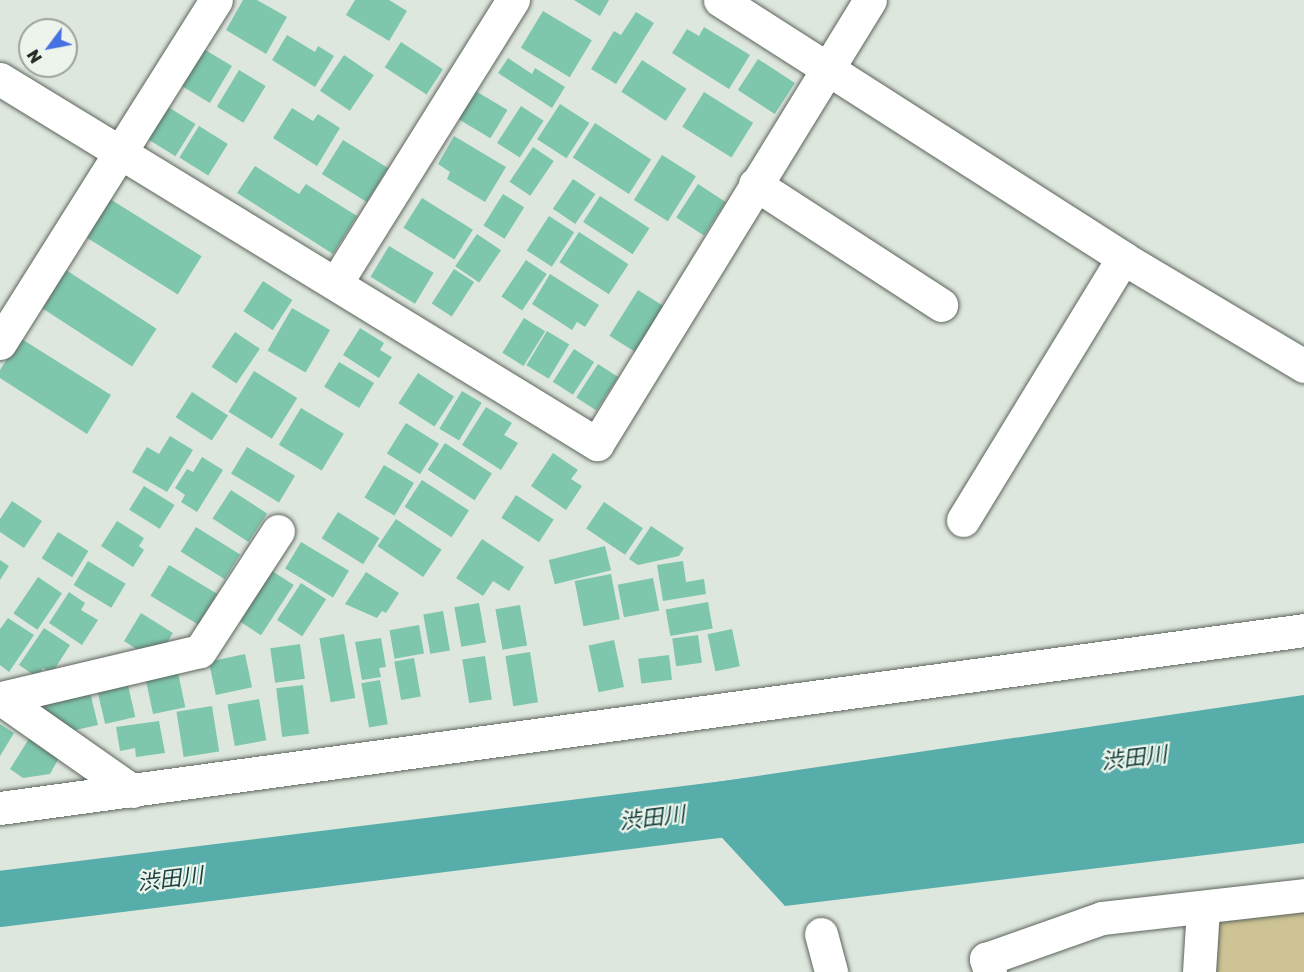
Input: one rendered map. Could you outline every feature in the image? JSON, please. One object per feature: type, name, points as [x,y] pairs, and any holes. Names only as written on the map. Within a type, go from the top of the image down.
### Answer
[{"type":"street","points":[[0,343],[216,0]]},
{"type":"street","points":[[336,283],[513,0]]},
{"type":"street","points":[[720,0],[1122,258],[1304,366]]},
{"type":"street","points":[[0,79],[597,444],[870,0]]},
{"type":"street","points":[[755,184],[941,305]]},
{"type":"street","points":[[963,520],[1122,258]]},
{"type":"street","points":[[0,698],[200,651],[278,531]]},
{"type":"street","points":[[0,808],[1304,630]]},
{"type":"street","points":[[0,698],[132,791]]},
{"type":"street","points":[[990,972],[986,959],[1102,918],[1304,895]]},
{"type":"street","points":[[1199,972],[1203,908]]},
{"type":"street","points":[[820,934],[831,972]]},
{"type":"shaded area","points":[[1304,908],[1304,972],[1212,972],[1220,919]]},
{"type":"water","points":[[1304,695],[1304,843],[785,906],[676,788]]},
{"type":"building","points":[[243,0],[257,0],[287,17],[266,54],[226,30]]},
{"type":"building","points":[[355,0],[389,0],[407,11],[389,41],[346,15]]},
{"type":"building","points":[[574,0],[609,0],[600,16]]},
{"type":"building","points":[[543,11],[592,40],[570,77],[521,48]]},
{"type":"building","points":[[636,12],[654,23],[616,84],[591,69],[614,31],[621,35]]},
{"type":"building","points":[[704,27],[750,55],[729,89],[672,53],[687,29],[699,36]]},
{"type":"building","points":[[287,35],[315,52],[318,46],[334,56],[315,87],[272,60]]},
{"type":"building","points":[[401,42],[443,69],[427,94],[385,67]]},
{"type":"building","points":[[202,48],[232,66],[210,103],[180,85]]},
{"type":"building","points":[[344,55],[374,75],[350,111],[320,91]]},
{"type":"building","points":[[508,58],[532,74],[535,68],[565,87],[552,108],[498,73]]},
{"type":"building","points":[[758,59],[795,83],[775,114],[738,90]]},
{"type":"building","points":[[642,60],[686,89],[666,121],[621,92]]},
{"type":"building","points":[[239,70],[266,86],[243,123],[217,107]]},
{"type":"building","points":[[474,90],[507,110],[490,138],[457,118]]},
{"type":"building","points":[[704,92],[753,123],[731,158],[682,127]]},
{"type":"building","points":[[560,104],[589,123],[566,158],[537,139]]},
{"type":"building","points":[[165,105],[196,124],[175,156],[145,137]]},
{"type":"building","points":[[521,106],[544,121],[520,158],[497,143]]},
{"type":"building","points":[[292,108],[313,121],[318,114],[340,128],[317,166],[273,138]]},
{"type":"building","points":[[595,123],[651,159],[629,194],[573,157]]},
{"type":"building","points":[[199,126],[228,144],[208,175],[179,157]]},
{"type":"building","points":[[454,136],[506,167],[485,202],[447,179],[450,172],[438,164]]},
{"type":"building","points":[[343,140],[388,168],[367,202],[322,174]]},
{"type":"building","points":[[533,147],[554,161],[530,196],[510,182]]},
{"type":"building","points":[[662,155],[696,176],[668,221],[634,200]]},
{"type":"building","points":[[255,166],[299,194],[306,184],[357,216],[333,254],[237,193]]},
{"type":"building","points":[[573,179],[595,194],[575,224],[553,209]]},
{"type":"building","points":[[698,184],[726,202],[704,236],[676,218]]},
{"type":"building","points":[[503,194],[524,207],[505,239],[483,225]]},
{"type":"building","points":[[600,196],[649,228],[633,254],[583,222]]},
{"type":"building","points":[[422,198],[473,230],[454,259],[403,228]]},
{"type":"building","points":[[110,199],[202,256],[178,294],[86,237]]},
{"type":"building","points":[[549,216],[574,232],[552,267],[527,250]]},
{"type":"building","points":[[579,232],[628,264],[609,294],[559,262]]},
{"type":"building","points":[[477,234],[501,250],[479,283],[455,266]]},
{"type":"building","points":[[389,246],[434,273],[415,304],[370,277]]},
{"type":"building","points":[[526,260],[547,274],[522,310],[501,296]]},
{"type":"building","points":[[454,269],[474,282],[452,316],[432,303]]},
{"type":"building","points":[[66,270],[157,329],[132,367],[41,308]]},
{"type":"building","points":[[550,274],[599,305],[585,327],[577,322],[572,330],[532,304]]},
{"type":"building","points":[[263,281],[292,300],[273,330],[243,311]]},
{"type":"building","points":[[638,290],[664,306],[636,352],[609,336]]},
{"type":"building","points":[[292,308],[330,330],[306,372],[268,350]]},
{"type":"building","points":[[524,318],[545,331],[523,366],[502,353]]},
{"type":"building","points":[[360,328],[384,343],[380,350],[392,357],[379,378],[343,355]]},
{"type":"building","points":[[547,331],[569,344],[549,379],[526,365]]},
{"type":"building","points":[[235,332],[260,349],[236,384],[212,367]]},
{"type":"building","points":[[20,338],[111,395],[87,434],[0,378],[0,370]]},
{"type":"building","points":[[574,349],[594,362],[573,395],[553,382]]},
{"type":"building","points":[[339,362],[374,383],[359,408],[324,387]]},
{"type":"building","points":[[598,364],[618,377],[596,411],[576,398]]},
{"type":"building","points":[[254,371],[297,398],[272,439],[229,412]]},
{"type":"building","points":[[418,373],[454,396],[434,427],[398,403]]},
{"type":"building","points":[[462,391],[482,403],[459,441],[439,429]]},
{"type":"building","points":[[192,392],[228,415],[212,441],[176,417]]},
{"type":"building","points":[[486,407],[512,423],[504,435],[518,443],[501,470],[462,445]]},
{"type":"building","points":[[301,408],[344,434],[322,471],[279,445]]},
{"type":"building","points":[[406,423],[439,444],[420,474],[387,454]]},
{"type":"building","points":[[170,436],[193,450],[167,492],[132,472],[147,447],[159,454]]},
{"type":"building","points":[[445,443],[492,473],[475,500],[428,470]]},
{"type":"building","points":[[247,447],[295,476],[279,502],[231,474]]},
{"type":"building","points":[[553,453],[578,470],[571,479],[582,486],[566,510],[531,486]]},
{"type":"building","points":[[202,457],[223,470],[197,512],[181,502],[185,495],[175,488],[187,469],[193,472]]},
{"type":"building","points":[[384,465],[414,483],[394,516],[364,498]]},
{"type":"building","points":[[422,480],[469,510],[452,537],[405,507]]},
{"type":"building","points":[[144,486],[175,505],[160,529],[129,510]]},
{"type":"building","points":[[231,490],[267,513],[249,542],[212,519]]},
{"type":"building","points":[[516,495],[554,520],[539,542],[501,518]]},
{"type":"building","points":[[12,501],[42,521],[24,548],[0,532],[0,519]]},
{"type":"building","points":[[604,502],[643,528],[625,555],[586,529]]},
{"type":"building","points":[[338,512],[380,538],[363,564],[322,538]]},
{"type":"building","points":[[396,519],[442,550],[423,577],[378,546]]},
{"type":"building","points":[[117,521],[144,538],[139,546],[144,550],[133,567],[101,546]]},
{"type":"building","points":[[651,526],[684,548],[679,556],[638,565],[629,559]]},
{"type":"building","points":[[196,527],[240,555],[225,579],[181,552]]},
{"type":"building","points":[[58,532],[89,551],[72,577],[42,558]]},
{"type":"building","points":[[482,539],[524,567],[509,591],[493,581],[483,596],[456,578]]},
{"type":"building","points":[[301,542],[349,571],[333,597],[285,569]]},
{"type":"building","points":[[605,546],[611,570],[555,584],[549,560]]},
{"type":"building","points":[[0,560],[9,566],[0,580]]},
{"type":"building","points":[[88,561],[126,584],[111,608],[74,585]]},
{"type":"building","points":[[683,561],[686,582],[704,579],[706,594],[663,601],[657,565]]},
{"type":"building","points":[[169,565],[217,594],[198,625],[150,596]]},
{"type":"building","points":[[266,567],[294,585],[261,635],[233,617]]},
{"type":"building","points":[[366,572],[399,593],[386,613],[382,611],[377,618],[345,604]]},
{"type":"building","points":[[611,574],[620,619],[583,626],[575,581]]},
{"type":"building","points":[[38,577],[62,593],[37,630],[13,613]]},
{"type":"building","points":[[653,578],[659,610],[624,617],[618,585]]},
{"type":"building","points":[[301,583],[326,599],[302,636],[277,620]]},
{"type":"building","points":[[69,592],[85,603],[81,610],[98,620],[82,645],[49,623]]},
{"type":"building","points":[[708,602],[713,629],[670,636],[666,609]]},
{"type":"building","points":[[479,603],[486,642],[461,647],[454,607]]},
{"type":"building","points":[[520,605],[527,645],[502,650],[495,609]]},
{"type":"building","points":[[443,611],[450,650],[430,654],[423,614]]},
{"type":"building","points":[[141,613],[173,633],[163,649],[144,654],[124,641]]},
{"type":"building","points":[[8,618],[34,635],[9,672],[0,665],[0,629]]},
{"type":"building","points":[[419,625],[424,654],[394,659],[389,630]]},
{"type":"building","points":[[44,628],[70,645],[52,673],[43,668],[37,677],[19,665]]},
{"type":"building","points":[[732,629],[740,666],[715,671],[708,634]]},
{"type":"building","points":[[344,634],[355,698],[331,702],[319,638]]},
{"type":"building","points":[[698,635],[702,663],[676,666],[672,639]]},
{"type":"building","points":[[381,638],[386,667],[379,668],[381,677],[362,680],[355,642]]},
{"type":"building","points":[[614,640],[624,687],[599,692],[589,645]]},
{"type":"building","points":[[300,644],[305,679],[275,683],[270,648]]},
{"type":"building","points":[[530,652],[538,702],[513,706],[505,656]]},
{"type":"building","points":[[245,654],[252,687],[216,695],[209,662]]},
{"type":"building","points":[[669,655],[672,680],[641,684],[638,659]]},
{"type":"building","points":[[485,656],[492,699],[469,703],[462,660]]},
{"type":"building","points":[[414,658],[421,696],[401,700],[394,661]]},
{"type":"building","points":[[177,668],[185,707],[153,714],[145,675]]},
{"type":"building","points":[[380,680],[388,724],[369,728],[361,683]]},
{"type":"building","points":[[127,681],[135,717],[105,724],[97,688]]},
{"type":"building","points":[[303,685],[309,734],[282,737],[276,688]]},
{"type":"building","points":[[89,688],[98,725],[71,731],[46,714],[42,698]]},
{"type":"building","points":[[259,699],[266,740],[235,746],[227,705]]},
{"type":"building","points":[[212,706],[219,751],[184,757],[176,712]]},
{"type":"building","points":[[159,721],[165,753],[136,757],[135,748],[120,751],[116,727]]},
{"type":"building","points":[[0,724],[14,733],[0,756]]},
{"type":"building","points":[[30,737],[60,756],[50,774],[23,778],[10,769]]},
{"type":"waterway","name":"渋田川","points":[[0,899],[774,803]]}]
